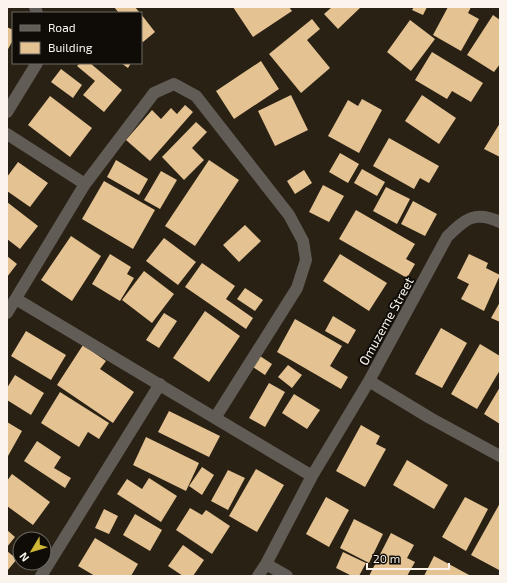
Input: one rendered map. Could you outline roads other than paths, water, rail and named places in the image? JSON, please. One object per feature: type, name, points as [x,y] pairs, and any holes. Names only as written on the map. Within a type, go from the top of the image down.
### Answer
[{"type":"street","points":[[7,112],[36,64]]},
{"type":"street","points":[[7,313],[85,184],[154,93],[174,84],[196,96],[289,215],[303,241],[306,260],[297,288],[216,418]]},
{"type":"street","points":[[7,134],[85,184]]},
{"type":"street","name":"Omuzeme Street","points":[[500,222],[493,219],[476,216],[463,221],[447,237],[369,381],[430,418],[500,456]]},
{"type":"street","points":[[16,299],[312,476]]},
{"type":"street","points":[[258,576],[266,564],[312,476],[369,381]]},
{"type":"street","points":[[41,576],[160,384]]},
{"type":"street","points":[[266,564],[287,576]]}]
